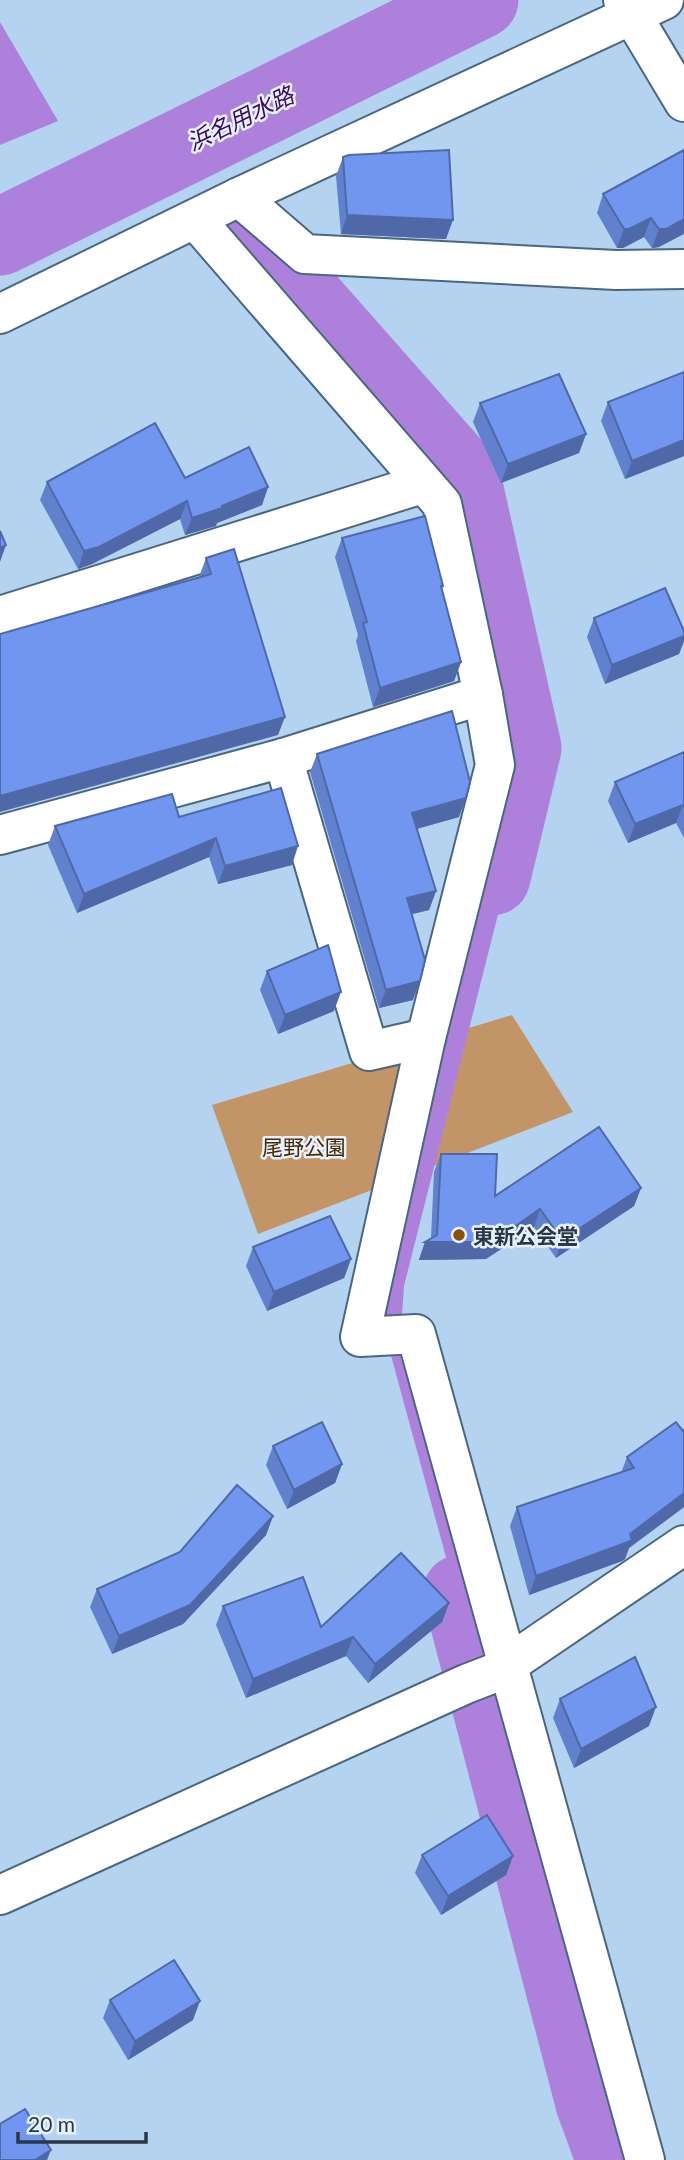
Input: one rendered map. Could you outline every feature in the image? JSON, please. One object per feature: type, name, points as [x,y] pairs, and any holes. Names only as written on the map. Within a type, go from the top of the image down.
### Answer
[{"type":"street","points":[[0,314],[640,5],[684,102]]},
{"type":"street","points":[[239,197],[305,254],[616,270],[684,269]]},
{"type":"street","points":[[195,219],[442,504],[483,695],[495,765],[426,1038],[360,1337],[416,1334],[490,1674],[645,2160]]},
{"type":"street","points":[[0,616],[422,484]]},
{"type":"street","points":[[0,835],[283,758],[483,695]]},
{"type":"street","points":[[283,758],[369,1051],[426,1038]]},
{"type":"street","points":[[0,1895],[490,1674],[684,1545]]},
{"type":"green space","name":"尾野公園","points":[[512,1015],[573,1112],[258,1234],[212,1105]]},
{"type":"shaded area","points":[[0,22],[58,121],[0,145]]},
{"type":"shaded area","points":[[501,770],[533,776],[404,1286],[400,1345],[487,1656],[474,1660],[390,1352],[370,1299]]},
{"type":"building","points":[[449,150],[453,220],[347,215],[343,157]]},
{"type":"building","points":[[684,150],[684,219],[666,229],[659,229],[651,218],[624,229],[603,194]]},
{"type":"building","points":[[684,372],[684,440],[632,461],[608,402]]},
{"type":"building","points":[[559,374],[586,434],[508,464],[480,403]]},
{"type":"building","points":[[155,423],[185,478],[249,447],[268,487],[192,518],[187,501],[99,547],[84,551],[47,482]]},
{"type":"building","points":[[425,516],[461,662],[380,688],[363,623],[367,622],[342,538]]},
{"type":"building","points":[[0,531],[6,545],[0,548]]},
{"type":"building","points":[[234,549],[285,717],[0,796],[0,634],[211,574],[206,558]]},
{"type":"building","points":[[665,588],[684,636],[612,665],[594,618]]},
{"type":"building","points":[[452,711],[470,782],[466,798],[412,813],[436,891],[407,898],[425,960],[420,981],[386,990],[317,754]]},
{"type":"building","points":[[684,752],[684,806],[635,824],[615,782]]},
{"type":"building","points":[[281,788],[298,846],[225,866],[216,838],[84,894],[55,826],[172,794],[179,817]]},
{"type":"building","points":[[328,945],[341,992],[285,1015],[267,971]]},
{"type":"building","points":[[599,1127],[641,1188],[562,1240],[540,1209],[493,1242],[425,1242],[437,1235],[441,1154],[497,1154],[495,1196]]},
{"type":"building","points":[[330,1216],[351,1259],[274,1292],[253,1247]]},
{"type":"building","points":[[322,1422],[342,1464],[294,1490],[273,1446]]},
{"type":"building","points":[[676,1422],[684,1430],[684,1493],[630,1534],[632,1540],[536,1576],[517,1507],[634,1468],[627,1457]]},
{"type":"building","points":[[237,1485],[273,1516],[190,1605],[119,1636],[97,1589],[180,1552]]},
{"type":"building","points":[[401,1553],[449,1603],[375,1664],[353,1637],[253,1679],[223,1606],[303,1577],[321,1627]]},
{"type":"building","points":[[635,1657],[656,1707],[581,1749],[560,1699]]},
{"type":"building","points":[[487,1815],[513,1856],[448,1896],[422,1855]]},
{"type":"building","points":[[174,1960],[200,2001],[135,2041],[110,2000]]},
{"type":"building","points":[[25,2109],[51,2150],[35,2160],[0,2160],[0,2124]]},
{"type":"waterway","name":"浜名用水路","points":[[0,237],[480,0]]},
{"type":"waterway","points":[[237,221],[462,476],[523,748],[492,877]]},
{"type":"waterway","points":[[461,1593],[594,2103],[615,2160]]},
{"type":"place","name":"東新公会堂","points":[[459,1235]]}]
